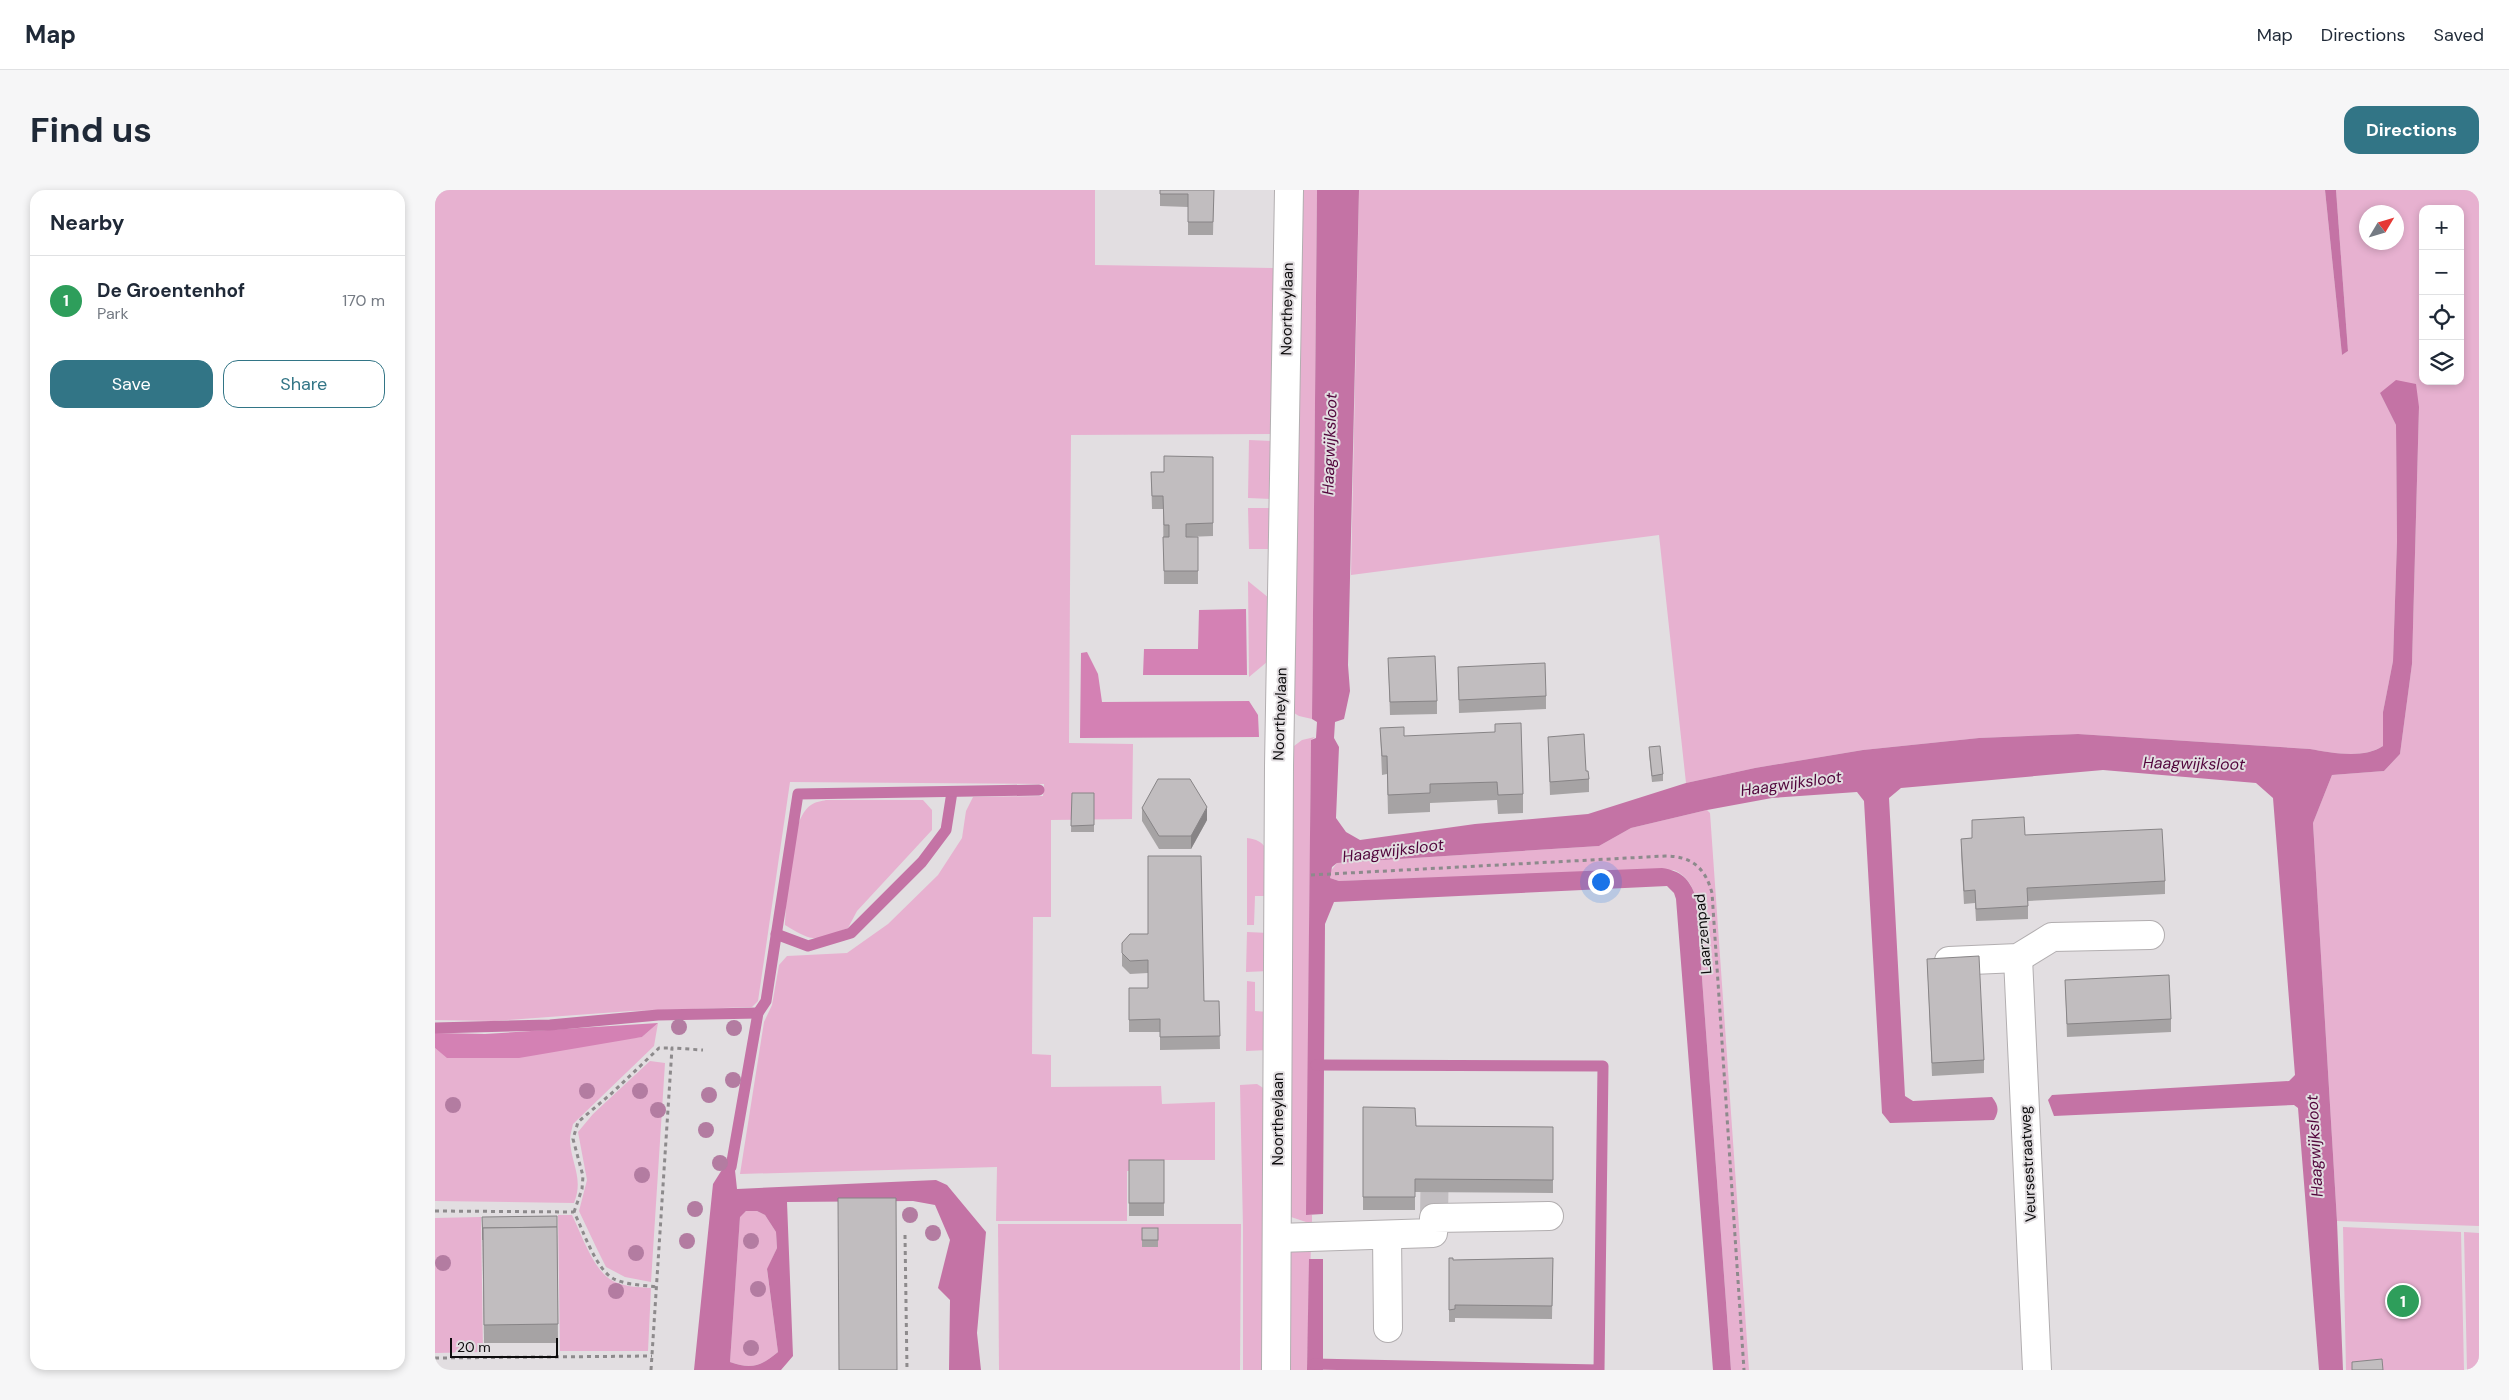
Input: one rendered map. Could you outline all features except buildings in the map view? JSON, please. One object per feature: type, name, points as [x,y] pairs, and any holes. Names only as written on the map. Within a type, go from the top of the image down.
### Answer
[{"type":"street","name":"Noortheylaan","points":[[1276,1370],[1279,775],[1289,190]]},
{"type":"street","points":[[1949,961],[2018,958],[2052,937],[2149,935]]},
{"type":"street","name":"Veursestraatweg","points":[[2018,958],[2037,1370]]},
{"type":"street","points":[[1278,1238],[1433,1234],[1434,1218],[1549,1216]]},
{"type":"street","points":[[1387,1234],[1388,1328]]},
{"type":"path","name":"Laarzenpad","points":[[1302,875],[1665,856],[1681,856],[1698,866],[1709,881],[1712,893],[1744,1370]]},
{"type":"path","points":[[657,1287],[625,1283],[613,1278],[602,1269],[574,1212],[582,1189],[583,1176],[573,1139],[578,1122],[612,1093],[659,1048],[703,1050]]},
{"type":"path","points":[[651,1370],[672,1048]]},
{"type":"path","points":[[435,1211],[574,1212]]},
{"type":"path","points":[[905,1235],[907,1370]]},
{"type":"path","points":[[435,1358],[652,1356]]},
{"type":"shaded area","points":[[435,190],[1095,190],[1095,265],[1277,268],[1273,434],[1071,435],[1069,743],[1133,744],[1132,819],[1051,820],[1051,917],[1033,917],[1032,1054],[1051,1055],[1051,1087],[1161,1086],[1162,1104],[1215,1102],[1215,1160],[1164,1160],[1164,1170],[1127,1171],[1127,1221],[996,1221],[997,1167],[740,1174],[764,1022],[772,1005],[779,965],[787,956],[847,953],[888,924],[938,875],[962,838],[966,811],[973,797],[1043,796],[1044,784],[790,782],[758,1001],[752,1007],[631,1011],[494,1021],[435,1020]]},
{"type":"shaded area","points":[[1296,190],[1317,190],[1312,719],[1299,716],[1289,710]]},
{"type":"shaded area","points":[[1359,190],[2325,190],[2342,355],[2348,351],[2336,190],[2479,190],[2479,1226],[2337,1221],[2313,823],[2332,775],[2384,771],[2400,754],[2412,664],[2419,407],[2380,393],[2396,425],[2397,541],[2393,661],[2383,712],[2383,746],[2366,753],[2347,754],[2310,749],[2078,734],[1979,738],[1863,750],[1755,768],[1686,783],[1659,535],[1351,575]]},
{"type":"shaded area","points":[[1249,440],[1275,441],[1275,499],[1248,498]]},
{"type":"shaded area","points":[[1248,508],[1274,508],[1274,549],[1249,549]]},
{"type":"shaded area","points":[[1248,581],[1274,602],[1274,656],[1249,677]]},
{"type":"shaded area","points":[[1246,609],[1247,675],[1143,675],[1144,649],[1198,649],[1199,610]]},
{"type":"shaded area","points":[[1087,652],[1098,674],[1102,702],[1249,701],[1258,715],[1259,737],[1080,738],[1081,653]]},
{"type":"shaded area","points":[[1315,737],[1311,740],[1307,1215],[1312,1215],[1312,1224],[1285,1215],[1290,749],[1302,740]]},
{"type":"shaded area","points":[[826,800],[923,800],[932,810],[932,830],[857,911],[848,928],[816,938],[803,935],[785,925],[787,897],[793,842],[803,813],[816,802]]},
{"type":"shaded area","points":[[1707,810],[1710,813],[1749,1370],[1731,1370],[1696,897],[1685,878],[1674,870],[1339,881],[1330,878],[1330,872],[1337,863],[1599,846],[1631,828]]},
{"type":"shaded area","points":[[1247,838],[1257,840],[1263,845],[1267,852],[1270,868],[1268,896],[1255,896],[1254,925],[1247,925]]},
{"type":"shaded area","points":[[1247,932],[1269,933],[1269,971],[1246,972]]},
{"type":"shaded area","points":[[1247,981],[1255,982],[1255,1011],[1268,1012],[1268,1050],[1246,1051]]},
{"type":"shaded area","points":[[658,1023],[654,1046],[573,1124],[570,1140],[578,1186],[574,1203],[435,1201],[435,1048],[448,1058],[642,1037]]},
{"type":"shaded area","points":[[658,1023],[642,1037],[519,1058],[447,1058],[435,1048],[435,1033],[485,1034]]},
{"type":"shaded area","points":[[650,1061],[665,1063],[651,1282],[625,1277],[606,1267],[597,1249],[579,1211],[587,1180],[578,1132],[593,1114]]},
{"type":"shaded area","points":[[1257,1084],[1268,1091],[1267,1370],[1243,1370],[1240,1085]]},
{"type":"shaded area","points":[[746,1211],[757,1211],[765,1215],[776,1232],[777,1248],[767,1270],[778,1352],[766,1361],[750,1366],[730,1362],[740,1216]]},
{"type":"shaded area","points":[[558,1215],[572,1215],[594,1261],[606,1276],[622,1284],[651,1288],[648,1351],[560,1351]]},
{"type":"shaded area","points":[[481,1217],[483,1352],[435,1353],[435,1218]]},
{"type":"shaded area","points":[[998,1224],[1241,1224],[1240,1370],[999,1370]]},
{"type":"shaded area","points":[[2343,1227],[2461,1232],[2464,1370],[2346,1370]]},
{"type":"shaded area","points":[[2464,1232],[2479,1233],[2479,1370],[2467,1370]]},
{"type":"shaded area","points":[[1306,1245],[1311,1246],[1307,1370],[1284,1370],[1285,1254]]},
{"type":"water","name":"Haagwijksloot","points":[[1317,190],[1359,190],[1348,665],[1350,691],[1344,719],[1335,722],[1334,738],[1339,747],[1336,818],[1346,832],[1360,840],[1475,824],[1588,814],[1686,783],[1755,768],[1863,750],[1979,738],[2078,734],[2310,749],[2348,754],[2367,753],[2375,750],[2383,746],[2383,712],[2393,661],[2397,541],[2396,425],[2380,393],[2396,380],[2416,384],[2419,407],[2412,664],[2400,754],[2384,771],[2332,775],[2313,823],[2337,1221],[2343,1370],[2319,1370],[2298,1108],[2294,1105],[2054,1116],[2048,1100],[2052,1095],[2289,1081],[2295,1075],[2273,798],[2256,783],[2103,770],[1901,788],[1889,798],[1905,1096],[1913,1101],[1992,1097],[1998,1108],[1994,1120],[1890,1123],[1882,1113],[1864,801],[1857,792],[1772,798],[1707,810],[1631,828],[1599,846],[1337,863],[1332,867],[1330,878],[1339,881],[1662,868],[1679,873],[1687,880],[1696,897],[1731,1370],[1713,1370],[1676,899],[1674,893],[1667,886],[1334,902],[1325,924],[1323,1214],[1306,1215],[1311,740],[1316,738],[1317,722],[1312,719]]},
{"type":"water","points":[[2325,190],[2336,190],[2348,351],[2342,355]]},
{"type":"water","points":[[733,1152],[737,1189],[936,1180],[947,1185],[986,1232],[977,1333],[981,1370],[949,1370],[950,1300],[938,1288],[950,1240],[935,1205],[913,1201],[787,1202],[793,1356],[781,1370],[694,1370],[713,1184]],"holes":[[[746,1211],[757,1211],[765,1215],[776,1232],[777,1248],[767,1269],[778,1352],[766,1361],[756,1365],[744,1366],[730,1362],[740,1217]]]},
{"type":"water","points":[[1309,1259],[1323,1259],[1323,1370],[1307,1370]]},
{"type":"waterway","points":[[731,1167],[758,1013],[766,1001],[798,794],[1039,790]]},
{"type":"waterway","points":[[776,934],[808,946],[851,933],[922,862],[946,830],[952,792]]},
{"type":"waterway","points":[[435,1028],[550,1025],[658,1015],[758,1013]]},
{"type":"waterway","points":[[1314,1364],[1599,1370],[1603,1066],[1316,1065]]},
{"type":"tunnel","points":[[1434,1218],[1435,1154]]},
{"type":"place","name":"De Groentenhof","points":[[2403,1301]]}]
